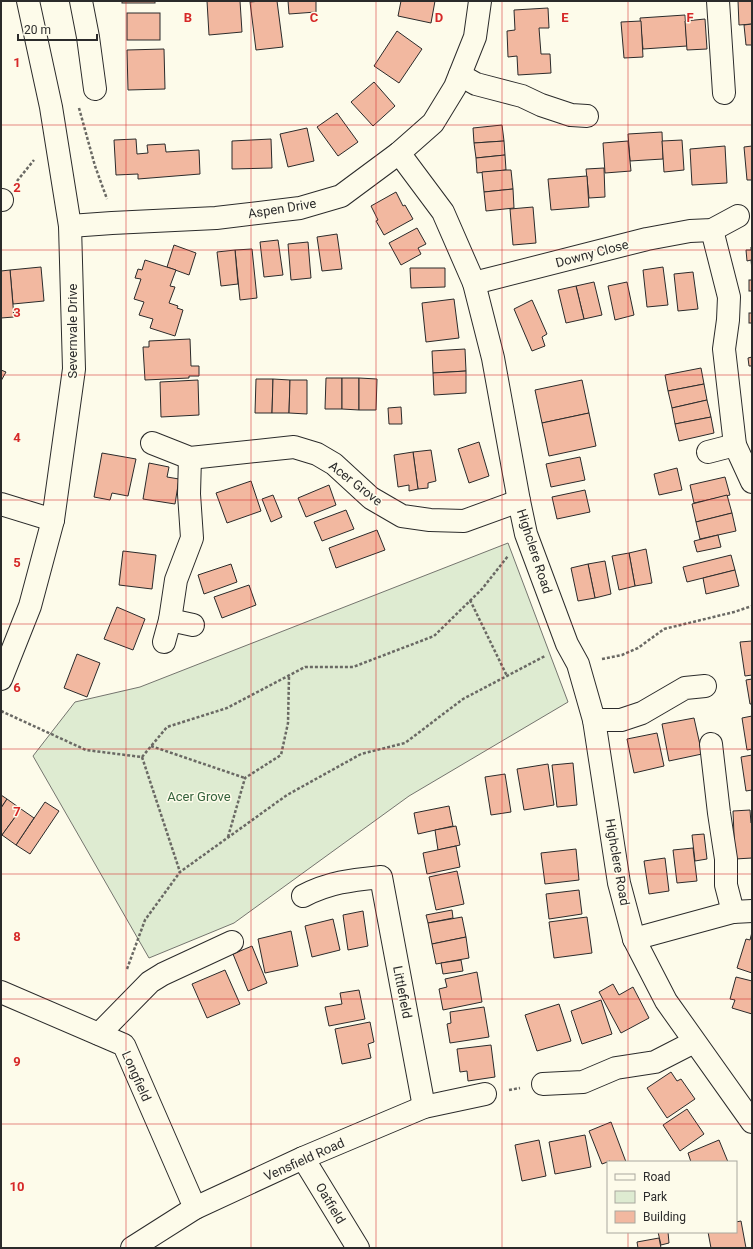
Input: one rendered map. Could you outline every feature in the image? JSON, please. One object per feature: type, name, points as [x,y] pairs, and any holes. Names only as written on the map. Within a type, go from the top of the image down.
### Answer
[{"type":"street","name":"Severnvale Drive","points":[[1,679],[30,606],[53,520],[74,369],[70,226],[56,133],[28,1]]},
{"type":"street","points":[[81,1],[95,88]]},
{"type":"street","name":"Aspen Drive","points":[[70,226],[216,218],[300,208],[341,196],[398,153],[433,123],[455,87],[475,37],[480,1]]},
{"type":"street","points":[[718,1],[724,93]]},
{"type":"street","points":[[460,75],[476,84],[522,96],[541,105],[571,115],[587,116]]},
{"type":"street","name":"Highclere Road","points":[[398,153],[443,212],[474,283],[493,358],[526,534],[567,644],[578,664],[594,720],[619,883],[634,939],[666,1001],[752,1122]]},
{"type":"street","name":"Downy Close","points":[[474,283],[647,239],[690,231],[712,230],[738,216]]},
{"type":"street","points":[[712,230],[728,297],[728,320],[724,349],[735,445],[752,482]]},
{"type":"street","name":"Acer Grove","points":[[152,443],[190,458],[294,447],[317,454],[334,464],[372,498],[402,516],[430,520],[464,521],[519,501]]},
{"type":"street","points":[[708,452],[735,445]]},
{"type":"street","points":[[164,642],[170,620],[176,580],[192,538],[189,494],[190,458]]},
{"type":"street","points":[[1,504],[53,520]]},
{"type":"street","points":[[170,620],[193,625]]},
{"type":"street","points":[[594,720],[621,720],[642,713],[685,688],[705,686]]},
{"type":"street","points":[[634,939],[743,911],[726,885],[726,859],[711,744]]},
{"type":"street","name":"Littlefield","points":[[303,896],[318,888],[338,882],[381,877],[424,1108]]},
{"type":"street","points":[[99,1034],[150,982],[163,974],[232,942]]},
{"type":"street","name":"Longfield","points":[[1,992],[124,1045],[195,1208]]},
{"type":"street","points":[[544,1084],[583,1082],[616,1068],[655,1062],[694,1042]]},
{"type":"street","name":"Vensfield Road","points":[[132,1248],[195,1208],[303,1158],[424,1108],[485,1094]]},
{"type":"street","name":"Oatfield","points":[[303,1158],[358,1248]]},
{"type":"path","points":[[77,101],[95,166],[110,208],[112,223]]},
{"type":"path","points":[[1,200],[56,133]]},
{"type":"path","points":[[142,757],[167,727],[227,708],[305,667],[353,667],[434,636],[482,589],[526,534]]},
{"type":"path","points":[[470,600],[507,676]]},
{"type":"path","points":[[578,664],[622,655],[638,648],[664,629],[734,612],[752,606]]},
{"type":"path","points":[[126,972],[145,920],[180,872],[287,795],[361,754],[405,743],[463,699],[567,644]]},
{"type":"path","points":[[227,838],[245,778],[281,755],[288,723],[289,676]]},
{"type":"path","points":[[1,711],[86,750],[142,757]]},
{"type":"path","points":[[152,746],[245,778]]},
{"type":"path","points":[[142,757],[180,872]]},
{"type":"path","points":[[485,1094],[544,1084]]},
{"type":"green space","name":"Acer Grove","points":[[508,543],[568,702],[409,796],[234,923],[149,958],[33,756],[75,702],[140,687]]},
{"type":"building","points":[[122,1],[155,1],[155,3],[122,3]]},
{"type":"building","points":[[207,1],[240,1],[242,32],[209,35]]},
{"type":"building","points":[[277,1],[283,47],[256,50],[250,2]]},
{"type":"building","points":[[288,1],[316,1],[316,12],[289,14]]},
{"type":"building","points":[[401,1],[435,1],[431,23],[398,16]]},
{"type":"building","points":[[738,1],[752,1],[752,24],[739,25]]},
{"type":"building","points":[[548,8],[549,28],[539,28],[541,54],[550,54],[551,73],[518,75],[517,56],[508,57],[507,31],[515,30],[514,10]]},
{"type":"building","points":[[127,13],[160,13],[160,40],[127,40]]},
{"type":"building","points":[[685,15],[687,46],[643,49],[640,18]]},
{"type":"building","points":[[705,19],[707,49],[687,50],[685,21]]},
{"type":"building","points":[[641,21],[643,57],[624,58],[621,22]]},
{"type":"building","points":[[752,24],[752,45],[746,45],[744,25]]},
{"type":"building","points":[[397,31],[422,49],[399,83],[374,66]]},
{"type":"building","points":[[164,49],[165,89],[128,90],[127,50]]},
{"type":"building","points":[[374,82],[395,106],[373,126],[351,102]]},
{"type":"building","points":[[337,113],[358,142],[338,156],[317,127]]},
{"type":"building","points":[[502,125],[504,141],[474,143],[473,128]]},
{"type":"building","points":[[307,128],[314,161],[288,167],[280,134]]},
{"type":"building","points":[[662,132],[663,159],[630,161],[628,134]]},
{"type":"building","points":[[136,139],[137,154],[148,153],[147,145],[165,144],[166,152],[199,150],[200,174],[138,179],[138,174],[116,175],[114,140]]},
{"type":"building","points":[[271,139],[272,168],[232,169],[232,141]]},
{"type":"building","points":[[682,140],[684,170],[664,172],[662,141]]},
{"type":"building","points":[[504,141],[505,155],[476,158],[474,143]]},
{"type":"building","points":[[628,141],[631,171],[605,173],[603,143]]},
{"type":"building","points":[[725,146],[727,183],[692,185],[690,149]]},
{"type":"building","points":[[752,146],[752,180],[747,180],[744,147]]},
{"type":"building","points":[[505,155],[506,170],[477,173],[476,158]]},
{"type":"building","points":[[604,168],[605,197],[589,198],[586,169]]},
{"type":"building","points":[[511,170],[513,189],[484,192],[482,172]]},
{"type":"building","points":[[587,176],[589,207],[551,210],[548,179]]},
{"type":"building","points":[[513,189],[514,208],[486,211],[484,192]]},
{"type":"building","points":[[396,192],[403,206],[405,205],[413,219],[384,235],[376,221],[378,220],[371,206]]},
{"type":"building","points":[[533,207],[536,243],[513,245],[510,209]]},
{"type":"building","points":[[417,228],[426,244],[418,248],[421,254],[401,265],[389,243]]},
{"type":"building","points":[[337,234],[342,269],[322,271],[317,237]]},
{"type":"building","points":[[278,240],[283,275],[264,277],[260,242]]},
{"type":"building","points":[[308,242],[311,278],[291,280],[288,244]]},
{"type":"building","points":[[174,245],[196,253],[189,275],[167,267]]},
{"type":"building","points":[[751,247],[752,270],[751,260],[747,261],[746,250],[751,250]]},
{"type":"building","points":[[252,249],[257,298],[240,300],[235,250]]},
{"type":"building","points":[[235,250],[238,284],[221,286],[217,252]]},
{"type":"building","points":[[145,260],[176,270],[170,286],[175,287],[169,303],[178,306],[177,308],[183,310],[175,336],[150,328],[153,319],[139,315],[144,302],[134,299],[141,279],[135,278],[138,269],[142,270]]},
{"type":"building","points":[[41,267],[44,301],[13,304],[10,270]]},
{"type":"building","points":[[663,267],[668,305],[647,307],[643,270]]},
{"type":"building","points":[[410,268],[445,268],[445,287],[411,288]]},
{"type":"building","points":[[10,270],[14,317],[1,318],[1,271]]},
{"type":"building","points":[[693,272],[698,309],[678,311],[674,274]]},
{"type":"building","points":[[749,280],[752,280],[752,291],[749,291]]},
{"type":"building","points":[[594,282],[602,315],[584,319],[576,286]]},
{"type":"building","points":[[627,282],[634,315],[615,320],[608,286]]},
{"type":"building","points":[[576,286],[584,319],[566,323],[558,290]]},
{"type":"building","points":[[454,299],[459,338],[426,342],[422,303]]},
{"type":"building","points":[[532,300],[547,334],[542,337],[545,346],[532,351],[514,309]]},
{"type":"building","points":[[749,313],[752,313],[752,323],[749,323]]},
{"type":"building","points":[[190,339],[191,366],[199,366],[199,376],[189,376],[189,378],[145,380],[143,347],[149,347],[149,341]]},
{"type":"building","points":[[465,349],[466,371],[433,373],[432,351]]},
{"type":"building","points":[[752,357],[752,366],[749,366],[748,358]]},
{"type":"building","points":[[701,368],[704,384],[668,391],[665,375]]},
{"type":"building","points":[[1,370],[6,372],[1,381]]},
{"type":"building","points":[[466,371],[466,393],[434,395],[433,373]]},
{"type":"building","points":[[326,378],[342,378],[342,409],[325,409]]},
{"type":"building","points":[[342,378],[359,378],[359,410],[342,409]]},
{"type":"building","points":[[359,378],[377,379],[376,410],[359,410]]},
{"type":"building","points":[[256,379],[273,379],[272,413],[255,413]]},
{"type":"building","points":[[273,379],[290,380],[289,413],[272,413]]},
{"type":"building","points":[[198,380],[199,415],[161,417],[160,382]]},
{"type":"building","points":[[290,380],[307,380],[307,414],[289,413]]},
{"type":"building","points":[[582,380],[589,413],[542,423],[535,390]]},
{"type":"building","points":[[704,384],[707,400],[672,408],[668,391]]},
{"type":"building","points":[[707,400],[711,417],[675,424],[672,408]]},
{"type":"building","points":[[401,407],[402,424],[389,424],[388,408]]},
{"type":"building","points":[[589,413],[596,446],[549,456],[542,423]]},
{"type":"building","points":[[711,417],[714,433],[679,441],[675,424]]},
{"type":"building","points":[[479,442],[489,476],[469,483],[458,449]]},
{"type":"building","points":[[431,450],[436,481],[428,483],[428,488],[418,489],[413,452]]},
{"type":"building","points":[[413,452],[418,489],[409,491],[409,485],[398,487],[394,455]]},
{"type":"building","points":[[102,453],[136,459],[128,496],[112,493],[110,500],[94,497]]},
{"type":"building","points":[[580,457],[585,480],[551,487],[546,464]]},
{"type":"building","points":[[149,463],[169,467],[167,477],[179,479],[175,504],[143,499]]},
{"type":"building","points":[[677,468],[682,490],[659,495],[654,474]]},
{"type":"building","points":[[725,477],[730,495],[694,503],[690,485]]},
{"type":"building","points":[[251,481],[261,511],[227,523],[216,493]]},
{"type":"building","points":[[329,485],[336,505],[306,517],[298,498]]},
{"type":"building","points":[[585,490],[590,512],[557,519],[552,497]]},
{"type":"building","points":[[273,495],[282,517],[271,522],[262,499]]},
{"type":"building","points":[[727,495],[732,513],[696,522],[692,504]]},
{"type":"building","points":[[346,510],[354,529],[322,541],[314,522]]},
{"type":"building","points":[[732,513],[736,531],[700,539],[696,522]]},
{"type":"building","points":[[377,530],[385,550],[336,568],[329,548]]},
{"type":"building","points":[[718,535],[721,547],[697,552],[694,541]]},
{"type":"building","points":[[646,549],[652,583],[635,586],[629,553]]},
{"type":"building","points":[[123,551],[156,555],[152,589],[119,585]]},
{"type":"building","points":[[629,553],[635,586],[619,590],[612,556]]},
{"type":"building","points":[[731,555],[735,570],[687,582],[683,567]]},
{"type":"building","points":[[605,561],[611,594],[595,598],[588,564]]},
{"type":"building","points":[[231,564],[237,582],[204,594],[198,575]]},
{"type":"building","points":[[588,564],[595,598],[578,601],[571,568]]},
{"type":"building","points":[[735,570],[739,586],[706,594],[703,578]]},
{"type":"building","points":[[249,585],[256,605],[222,618],[214,597]]},
{"type":"building","points":[[117,607],[145,619],[133,650],[104,639]]},
{"type":"building","points":[[752,641],[752,675],[745,676],[740,642]]},
{"type":"building","points":[[77,654],[100,663],[87,697],[64,688]]},
{"type":"building","points":[[752,679],[752,704],[750,704],[746,680]]},
{"type":"building","points":[[752,716],[752,749],[747,750],[742,718]]},
{"type":"building","points":[[694,718],[702,754],[669,761],[662,724]]},
{"type":"building","points":[[657,733],[664,766],[634,773],[627,739]]},
{"type":"building","points":[[752,755],[752,790],[746,791],[741,757]]},
{"type":"building","points":[[573,763],[577,805],[557,807],[552,765]]},
{"type":"building","points":[[548,764],[554,805],[524,810],[517,769]]},
{"type":"building","points":[[505,774],[511,812],[491,815],[485,777]]},
{"type":"building","points":[[1,795],[7,799],[1,808]]},
{"type":"building","points":[[7,799],[21,809],[2,835],[1,808]]},
{"type":"building","points":[[45,802],[59,811],[30,854],[16,845]]},
{"type":"building","points":[[449,806],[453,826],[418,834],[414,813]]},
{"type":"building","points":[[21,809],[34,818],[16,845],[2,835]]},
{"type":"building","points":[[750,810],[752,823],[752,858],[735,859],[733,811]]},
{"type":"building","points":[[456,826],[460,845],[438,850],[435,830]]},
{"type":"building","points":[[704,834],[707,859],[695,861],[692,835]]},
{"type":"building","points":[[456,846],[460,867],[427,874],[423,853]]},
{"type":"building","points":[[693,848],[697,881],[677,883],[673,850]]},
{"type":"building","points":[[576,849],[579,880],[545,884],[541,853]]},
{"type":"building","points":[[665,858],[669,891],[649,894],[644,861]]},
{"type":"building","points":[[457,871],[464,904],[436,910],[429,877]]},
{"type":"building","points":[[579,890],[582,914],[549,919],[546,894]]},
{"type":"building","points":[[452,910],[453,918],[428,923],[426,915]]},
{"type":"building","points":[[363,911],[368,946],[348,950],[343,915]]},
{"type":"building","points":[[462,917],[466,937],[432,944],[428,923]]},
{"type":"building","points":[[587,917],[592,953],[554,958],[549,922]]},
{"type":"building","points":[[333,919],[340,950],[312,957],[305,926]]},
{"type":"building","points":[[291,931],[298,966],[265,973],[258,939]]},
{"type":"building","points":[[752,932],[752,973],[737,968],[746,939],[750,940]]},
{"type":"building","points":[[466,937],[469,958],[436,964],[432,944]]},
{"type":"building","points":[[252,946],[267,983],[248,991],[233,954]]},
{"type":"building","points":[[461,960],[463,971],[443,974],[441,963]]},
{"type":"building","points":[[225,970],[240,1004],[207,1018],[192,984]]},
{"type":"building","points":[[477,972],[482,1002],[443,1010],[439,989],[447,987],[445,979]]},
{"type":"building","points":[[736,977],[752,981],[752,1014],[732,1008],[735,1000],[730,999]]},
{"type":"building","points":[[613,984],[619,995],[633,987],[649,1018],[621,1033],[599,992]]},
{"type":"building","points":[[359,990],[365,1019],[329,1026],[325,1007],[342,1004],[340,993]]},
{"type":"building","points":[[601,1000],[612,1034],[582,1044],[571,1011]]},
{"type":"building","points":[[559,1004],[571,1041],[537,1051],[525,1015]]},
{"type":"building","points":[[484,1007],[489,1037],[450,1043],[447,1024],[451,1023],[450,1012]]},
{"type":"building","points":[[370,1022],[374,1042],[368,1044],[371,1058],[342,1064],[335,1029]]},
{"type":"building","points":[[491,1045],[495,1077],[468,1081],[467,1071],[460,1072],[457,1049]]},
{"type":"building","points":[[671,1072],[677,1081],[681,1079],[695,1099],[667,1118],[647,1088]]},
{"type":"building","points":[[687,1109],[704,1134],[680,1151],[663,1125]]},
{"type":"building","points":[[611,1122],[626,1161],[607,1161],[602,1164],[589,1131]]},
{"type":"building","points":[[585,1135],[591,1167],[555,1174],[549,1142]]},
{"type":"building","points":[[539,1140],[546,1176],[522,1181],[515,1145]]},
{"type":"building","points":[[719,1140],[728,1161],[691,1161],[688,1153]]},
{"type":"building","points":[[741,1221],[746,1248],[711,1248],[708,1233],[737,1233],[737,1222]]},
{"type":"building","points":[[658,1233],[668,1233],[669,1243],[661,1245]]},
{"type":"building","points":[[659,1238],[661,1248],[638,1248],[637,1242]]}]
